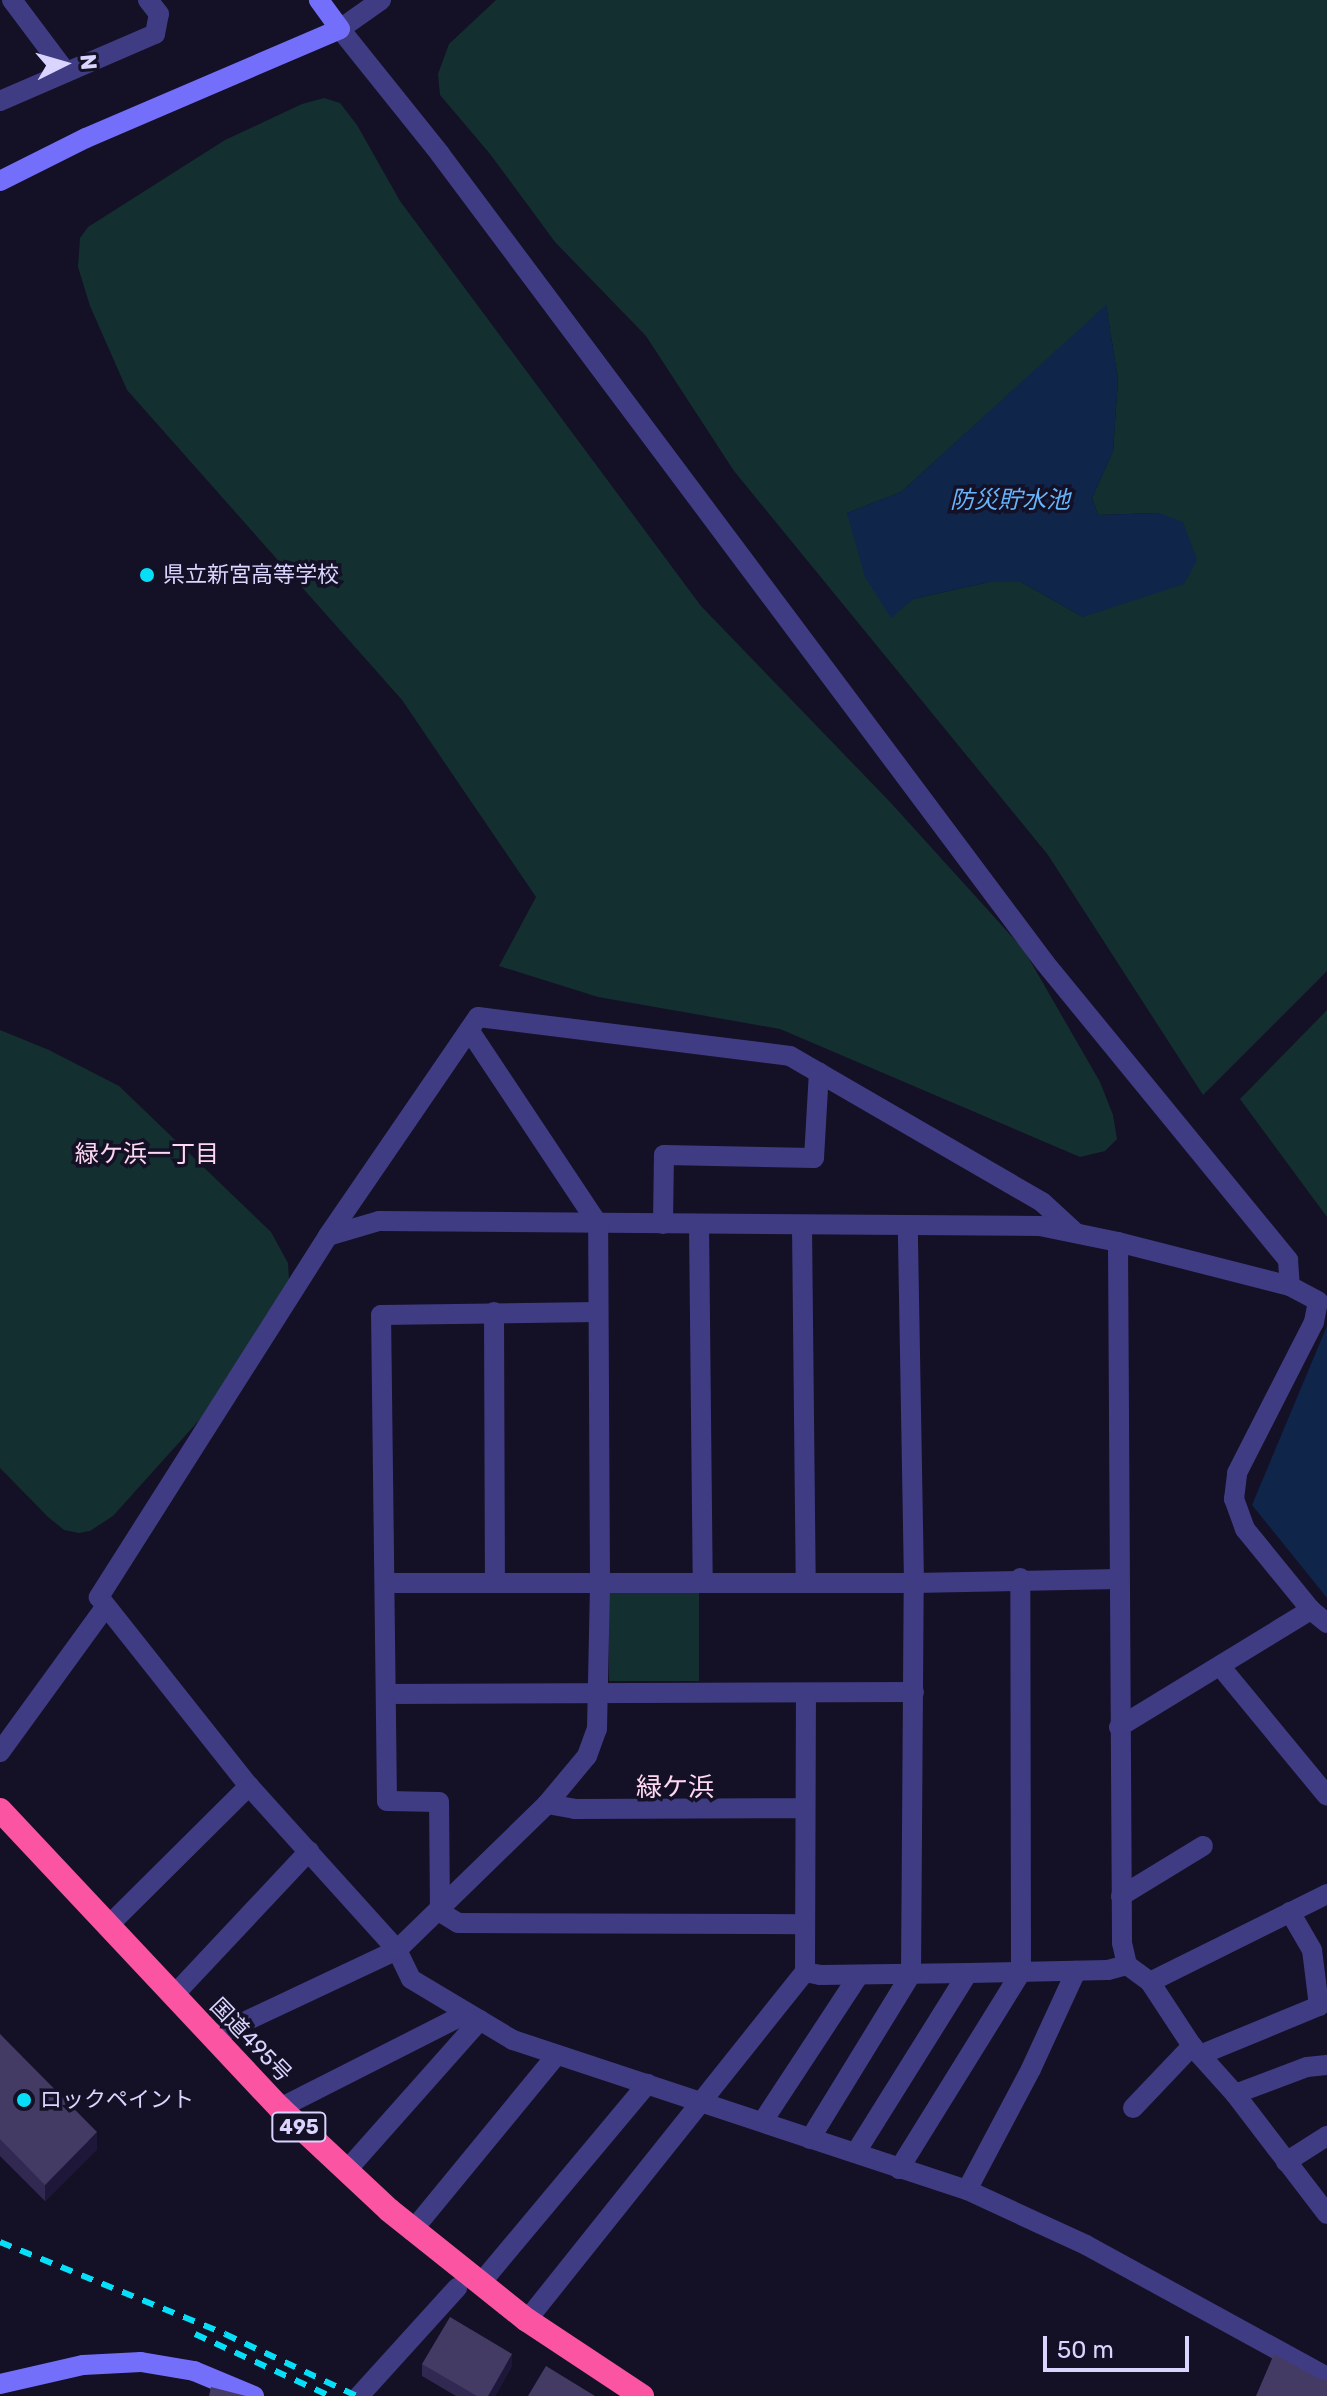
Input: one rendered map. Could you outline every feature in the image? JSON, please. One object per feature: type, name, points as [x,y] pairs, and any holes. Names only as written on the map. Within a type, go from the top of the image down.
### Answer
[{"type":"highway","name":"国道495号","points":[[0,1810],[280,2108],[468,2286],[527,2320],[642,2396]]},
{"type":"street","points":[[12,0],[66,72]]},
{"type":"street","points":[[0,101],[155,34],[159,14],[148,0]]},
{"type":"street","points":[[319,0],[440,154],[1045,963],[1288,1260],[1290,1286]]},
{"type":"street","points":[[0,181],[86,138],[340,29],[381,0]]},
{"type":"street","points":[[1076,1233],[1042,1202],[790,1056],[478,1017],[328,1236],[99,1597],[249,1786],[397,1950],[411,1979],[513,2040],[967,2190],[1086,2245],[1327,2377]]},
{"type":"street","points":[[212,2037],[397,1950],[440,1912],[547,1804],[587,1756],[597,1729],[600,1692],[598,1224],[469,1030]]},
{"type":"street","points":[[663,1224],[664,1155],[814,1158],[819,1072]]},
{"type":"street","points":[[328,1236],[379,1221],[1040,1226],[1118,1242],[1290,1286],[1318,1301],[1314,1322],[1237,1473],[1234,1499],[1245,1529],[1319,1616],[1220,1666],[1119,1727]]},
{"type":"street","points":[[699,1224],[703,1583]]},
{"type":"street","points":[[802,1225],[806,1582]]},
{"type":"street","points":[[810,2139],[911,1974],[914,1583],[908,1225]]},
{"type":"street","points":[[1118,1242],[1122,1943],[1127,1965],[1150,1982],[1196,2050],[1235,2094],[1327,2214]]},
{"type":"street","points":[[494,1312],[495,1581]]},
{"type":"street","points":[[440,1912],[439,1802],[387,1801],[381,1315],[598,1312]]},
{"type":"street","points":[[899,2169],[1021,1972],[1020,1578]]},
{"type":"street","points":[[386,1583],[914,1583],[1020,1578],[1119,1579]]},
{"type":"street","points":[[0,1752],[106,1606]]},
{"type":"street","points":[[1220,1666],[1327,1796]]},
{"type":"street","points":[[387,1694],[914,1692]]},
{"type":"street","points":[[527,2320],[805,1972],[806,1694]]},
{"type":"street","points":[[108,1926],[249,1786]]},
{"type":"street","points":[[547,1804],[574,1809],[805,1808]]},
{"type":"street","points":[[1121,1896],[1203,1846]]},
{"type":"street","points":[[173,1996],[309,1851]]},
{"type":"street","points":[[1150,1982],[1327,1894]]},
{"type":"street","points":[[440,1912],[458,1923],[804,1924]]},
{"type":"street","points":[[1133,2108],[1196,2050],[1319,2006],[1312,1950],[1290,1912]]},
{"type":"street","points":[[805,1972],[859,1975],[1076,1971],[1127,1965]]},
{"type":"street","points":[[967,2190],[1031,2069],[1076,1971]]},
{"type":"street","points":[[856,2152],[968,1973]]},
{"type":"street","points":[[763,2121],[859,1975]]},
{"type":"street","points":[[280,2108],[473,2016]]},
{"type":"street","points":[[346,2171],[473,2016]]},
{"type":"street","points":[[412,2231],[556,2056]]},
{"type":"street","points":[[1235,2094],[1307,2067],[1327,2065]]},
{"type":"street","points":[[359,2396],[468,2286],[647,2084]]},
{"type":"street","points":[[1286,2162],[1327,2136]]},
{"type":"street","points":[[0,2384],[83,2365],[141,2362],[194,2371],[254,2396]]},
{"type":"green space","points":[[496,0],[1327,0],[1327,971],[1203,1095],[1048,855],[734,471],[646,336],[555,242],[490,154],[440,95],[438,74],[449,44]],"holes":[[[1106,306],[1118,379],[1113,451],[1092,498],[1098,515],[1159,513],[1083,617],[1021,582],[989,582],[913,599],[847,513],[901,492]]]},
{"type":"green space","points":[[324,98],[340,103],[357,125],[400,201],[701,606],[891,803],[1024,950],[1100,1082],[1113,1115],[1117,1139],[1105,1151],[1080,1157],[780,1029],[598,997],[499,966],[536,897],[402,700],[127,390],[90,306],[78,267],[80,238],[88,227],[225,140],[302,104]]},
{"type":"green space","points":[[1327,1010],[1327,1217],[1240,1099]]},
{"type":"green space","points":[[0,1030],[49,1050],[119,1086],[271,1232],[288,1263],[289,1280],[257,1356],[113,1516],[90,1531],[79,1533],[64,1530],[48,1517],[0,1468]]},
{"type":"green space","points":[[609,1590],[699,1590],[699,1681],[609,1681]]},
{"type":"water","name":"防災貯水池","points":[[1106,305],[1118,379],[1113,451],[1092,498],[1098,515],[1159,513],[1183,522],[1197,560],[1184,584],[1083,617],[1021,582],[989,582],[913,599],[891,618],[865,577],[847,513],[901,492]]},
{"type":"water","points":[[1327,1326],[1327,1598],[1252,1505]]},
{"type":"building","name":"ロックペイント","points":[[0,2034],[97,2132],[45,2185],[0,2139]]},
{"type":"building","points":[[450,2317],[512,2354],[488,2396],[477,2396],[422,2364]]},
{"type":"building","points":[[1274,2354],[1321,2380],[1327,2379],[1327,2396],[1256,2396]]},
{"type":"building","points":[[546,2366],[595,2396],[528,2396]]},
{"type":"building","points":[[211,2387],[246,2396],[209,2396]]},
{"type":"railway","points":[[0,2242],[225,2334],[357,2396]]},
{"type":"railway","points":[[195,2334],[330,2396]]},
{"type":"place","name":"県立新宮高等学校","points":[[147,575]]},
{"type":"place","name":"ロックペイント","points":[[24,2100]]},
{"type":"district","name":"緑ケ浜一丁目","points":[[147,1155]]},
{"type":"district","name":"緑ケ浜","points":[[675,1788]]}]
